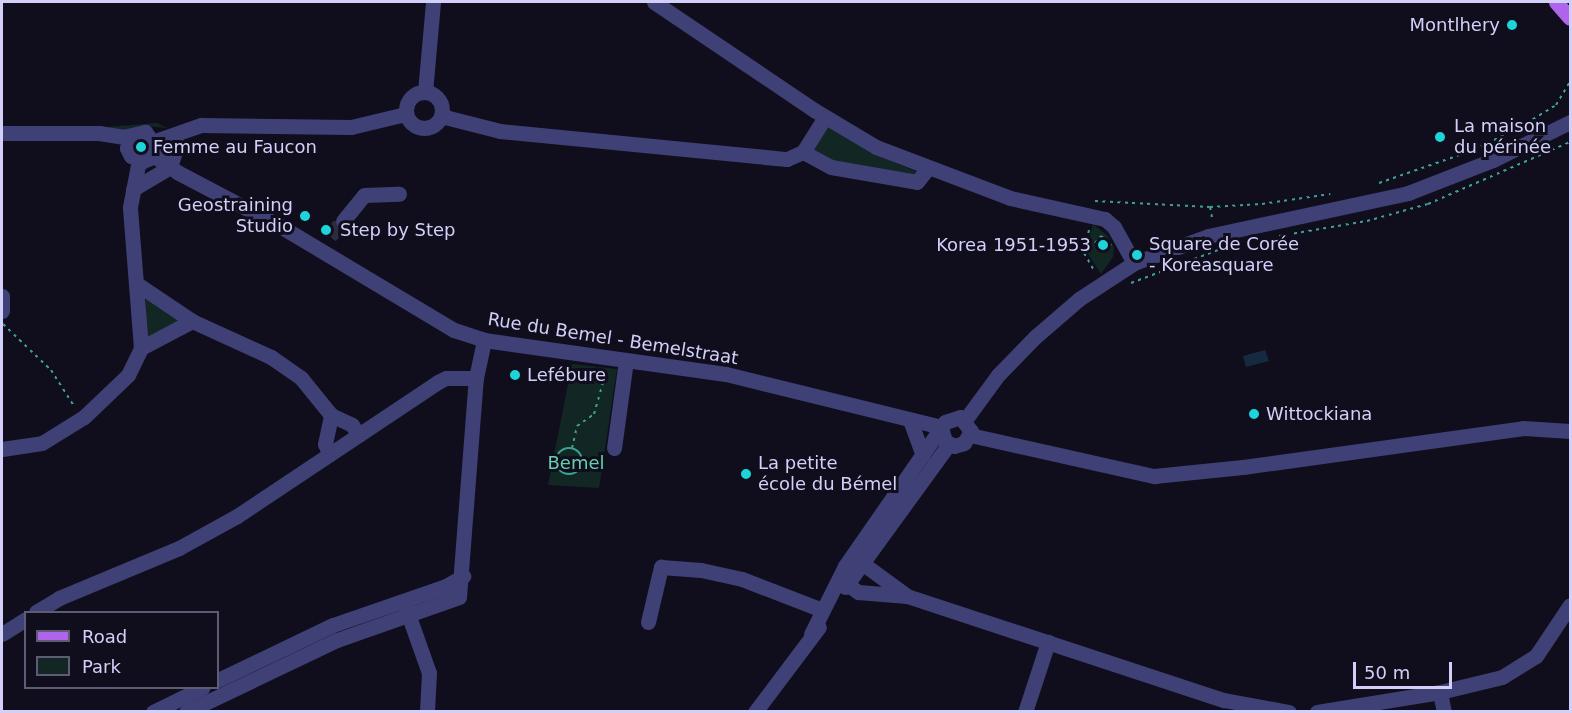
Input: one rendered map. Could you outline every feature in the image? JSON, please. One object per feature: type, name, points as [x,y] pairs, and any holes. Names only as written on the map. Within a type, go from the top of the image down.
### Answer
[{"type":"main road","points":[[1556,2],[1570,18]]},
{"type":"street","points":[[425,92],[433,2]]},
{"type":"street","points":[[654,2],[825,117],[876,147],[927,169],[1010,198],[1092,216],[1114,227],[1134,263]]},
{"type":"street","points":[[425,92],[439,100],[441,116],[434,126],[423,129],[411,124],[405,114],[410,98],[425,92]]},
{"type":"street","points":[[90,135],[144,152],[174,135],[201,125],[351,126],[405,114]]},
{"type":"street","points":[[441,116],[512,132],[787,159],[803,152],[825,117]]},
{"type":"street","points":[[965,420],[998,375],[1035,337],[1103,283],[1134,263],[1208,236],[1408,193],[1493,160],[1569,120]]},
{"type":"street","points":[[2,134],[68,132],[132,136],[145,132],[144,152],[130,207],[141,348]]},
{"type":"street","points":[[133,189],[170,167],[176,148],[174,135]]},
{"type":"street","points":[[132,136],[144,152]]},
{"type":"street","name":"Rue du Bemel - Bemelstraat","points":[[144,152],[280,226],[454,330],[484,340],[726,374],[910,420],[944,434]]},
{"type":"street","points":[[803,152],[831,167],[917,182],[927,169]]},
{"type":"street","points":[[351,196],[341,219],[364,195],[399,194]]},
{"type":"street","points":[[137,284],[192,321],[271,357],[301,378],[331,415],[352,426],[359,435]]},
{"type":"street","points":[[2,296],[2,318]]},
{"type":"street","points":[[2,449],[42,443],[84,417],[117,390],[141,348],[192,321]]},
{"type":"street","points":[[219,680],[244,675],[337,639],[459,597],[464,576],[476,378],[484,340]]},
{"type":"street","points":[[614,448],[626,360]]},
{"type":"street","points":[[38,611],[59,598],[179,548],[237,516],[438,382],[446,378],[476,378]]},
{"type":"street","points":[[330,454],[325,444],[331,415]]},
{"type":"street","points":[[755,711],[862,563],[944,434],[949,418],[965,420]]},
{"type":"street","points":[[910,420],[923,455]]},
{"type":"street","points":[[965,420],[970,435]]},
{"type":"street","points":[[970,435],[1154,476],[1253,466],[1523,428],[1570,431]]},
{"type":"street","points":[[944,434],[964,443],[970,435]]},
{"type":"street","points":[[811,634],[844,566],[923,455],[944,434]]},
{"type":"street","points":[[844,566],[862,563],[906,596]]},
{"type":"street","points":[[844,566],[847,584]]},
{"type":"street","points":[[648,622],[661,567],[701,570],[742,579],[822,610]]},
{"type":"street","points":[[186,711],[333,625],[446,586],[464,576]]},
{"type":"street","points":[[847,584],[866,593],[906,596],[1210,696],[1289,711]]},
{"type":"street","points":[[404,600],[429,673],[427,711]]},
{"type":"street","points":[[1317,711],[1440,692],[1502,677],[1536,656],[1570,605]]},
{"type":"street","points":[[2,634],[24,620]]},
{"type":"street","points":[[1025,711],[1048,642]]},
{"type":"street","points":[[153,711],[198,689]]},
{"type":"street","points":[[1440,692],[1444,711]]},
{"type":"street","points":[[1210,696],[1217,711]]},
{"type":"path","points":[[1374,184],[1465,153],[1520,127],[1556,105],[1570,82]]},
{"type":"path","points":[[1095,200],[1210,207],[1262,204],[1340,192]]},
{"type":"path","points":[[1210,207],[1214,225]]},
{"type":"path","points":[[1092,216],[1084,253],[1103,283]]},
{"type":"path","points":[[1101,236],[1111,244],[1105,251],[1095,243],[1101,236]]},
{"type":"path","points":[[2,318],[51,370],[76,409]]},
{"type":"path","points":[[572,448],[582,459],[580,469],[572,475],[562,473],[556,457],[572,448],[577,426],[594,414],[607,367]]},
{"type":"green space","points":[[157,123],[167,128],[145,126],[127,131],[106,127]]},
{"type":"green space","points":[[826,126],[878,156],[918,172],[916,175],[818,160],[810,151]]},
{"type":"green space","points":[[1093,224],[1108,236],[1114,248],[1113,257],[1101,274],[1086,251]]},
{"type":"green space","points":[[146,296],[179,321],[149,338],[146,337]]},
{"type":"green space","name":"Bemel","points":[[572,364],[617,369],[599,488],[548,485]]},
{"type":"water","points":[[1265,350],[1269,361],[1246,367],[1243,356]]},
{"type":"tunnel","points":[[330,236],[343,221]]},
{"type":"place","name":"Montlhery","points":[[1512,25]]},
{"type":"place","name":"La maison du périnée","points":[[1440,137]]},
{"type":"place","name":"Femme au Faucon","points":[[141,147]]},
{"type":"place","name":"Geostraining Studio","points":[[305,216]]},
{"type":"place","name":"Step by Step","points":[[326,230]]},
{"type":"place","name":"Korea 1951-1953","points":[[1103,245]]},
{"type":"place","name":"Square de Corée - Koreasquare","points":[[1137,255]]},
{"type":"place","name":"Lefébure","points":[[515,375]]},
{"type":"place","name":"Wittockiana","points":[[1254,414]]},
{"type":"place","name":"La petite école du Bémel","points":[[746,474]]}]
